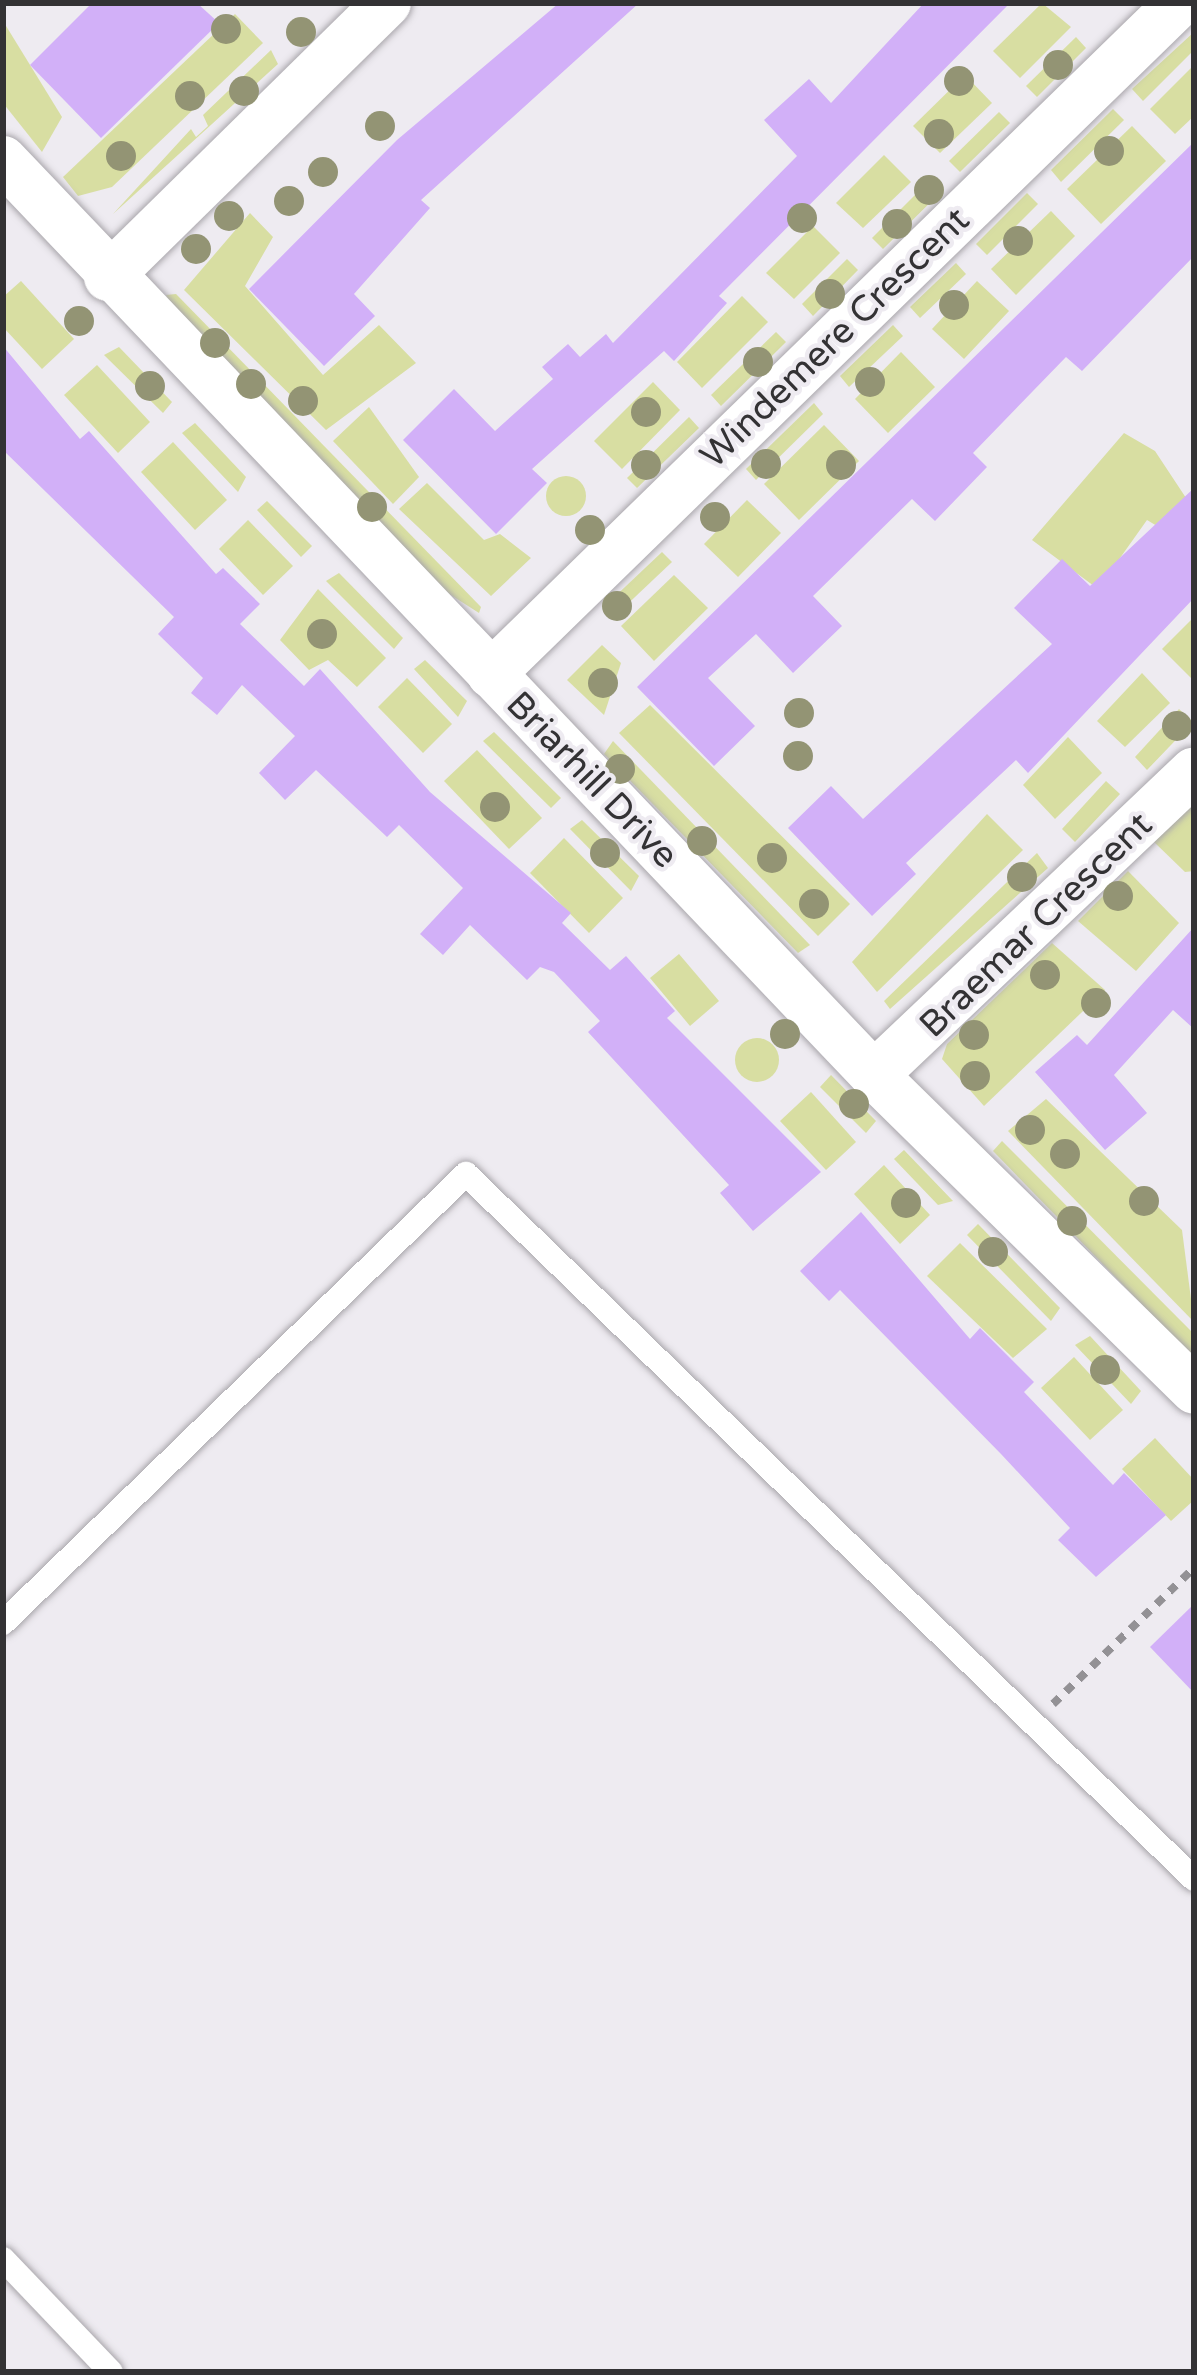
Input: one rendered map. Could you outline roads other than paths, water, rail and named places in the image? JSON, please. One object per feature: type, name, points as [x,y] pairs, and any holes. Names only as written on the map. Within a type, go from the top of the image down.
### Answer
[{"type":"street","points":[[108,277],[387,3]]},
{"type":"street","name":"Windemere Crescent","points":[[491,674],[1179,3]]},
{"type":"street","name":"Briarhill Drive","points":[[3,160],[108,277],[874,1075],[1194,1390]]},
{"type":"street","name":"Braemar Crescent","points":[[874,1075],[1194,771]]},
{"type":"lane","points":[[3,1623],[466,1174],[1038,1718],[1194,1879]]},
{"type":"lane","points":[[3,2259],[111,2372]]}]
